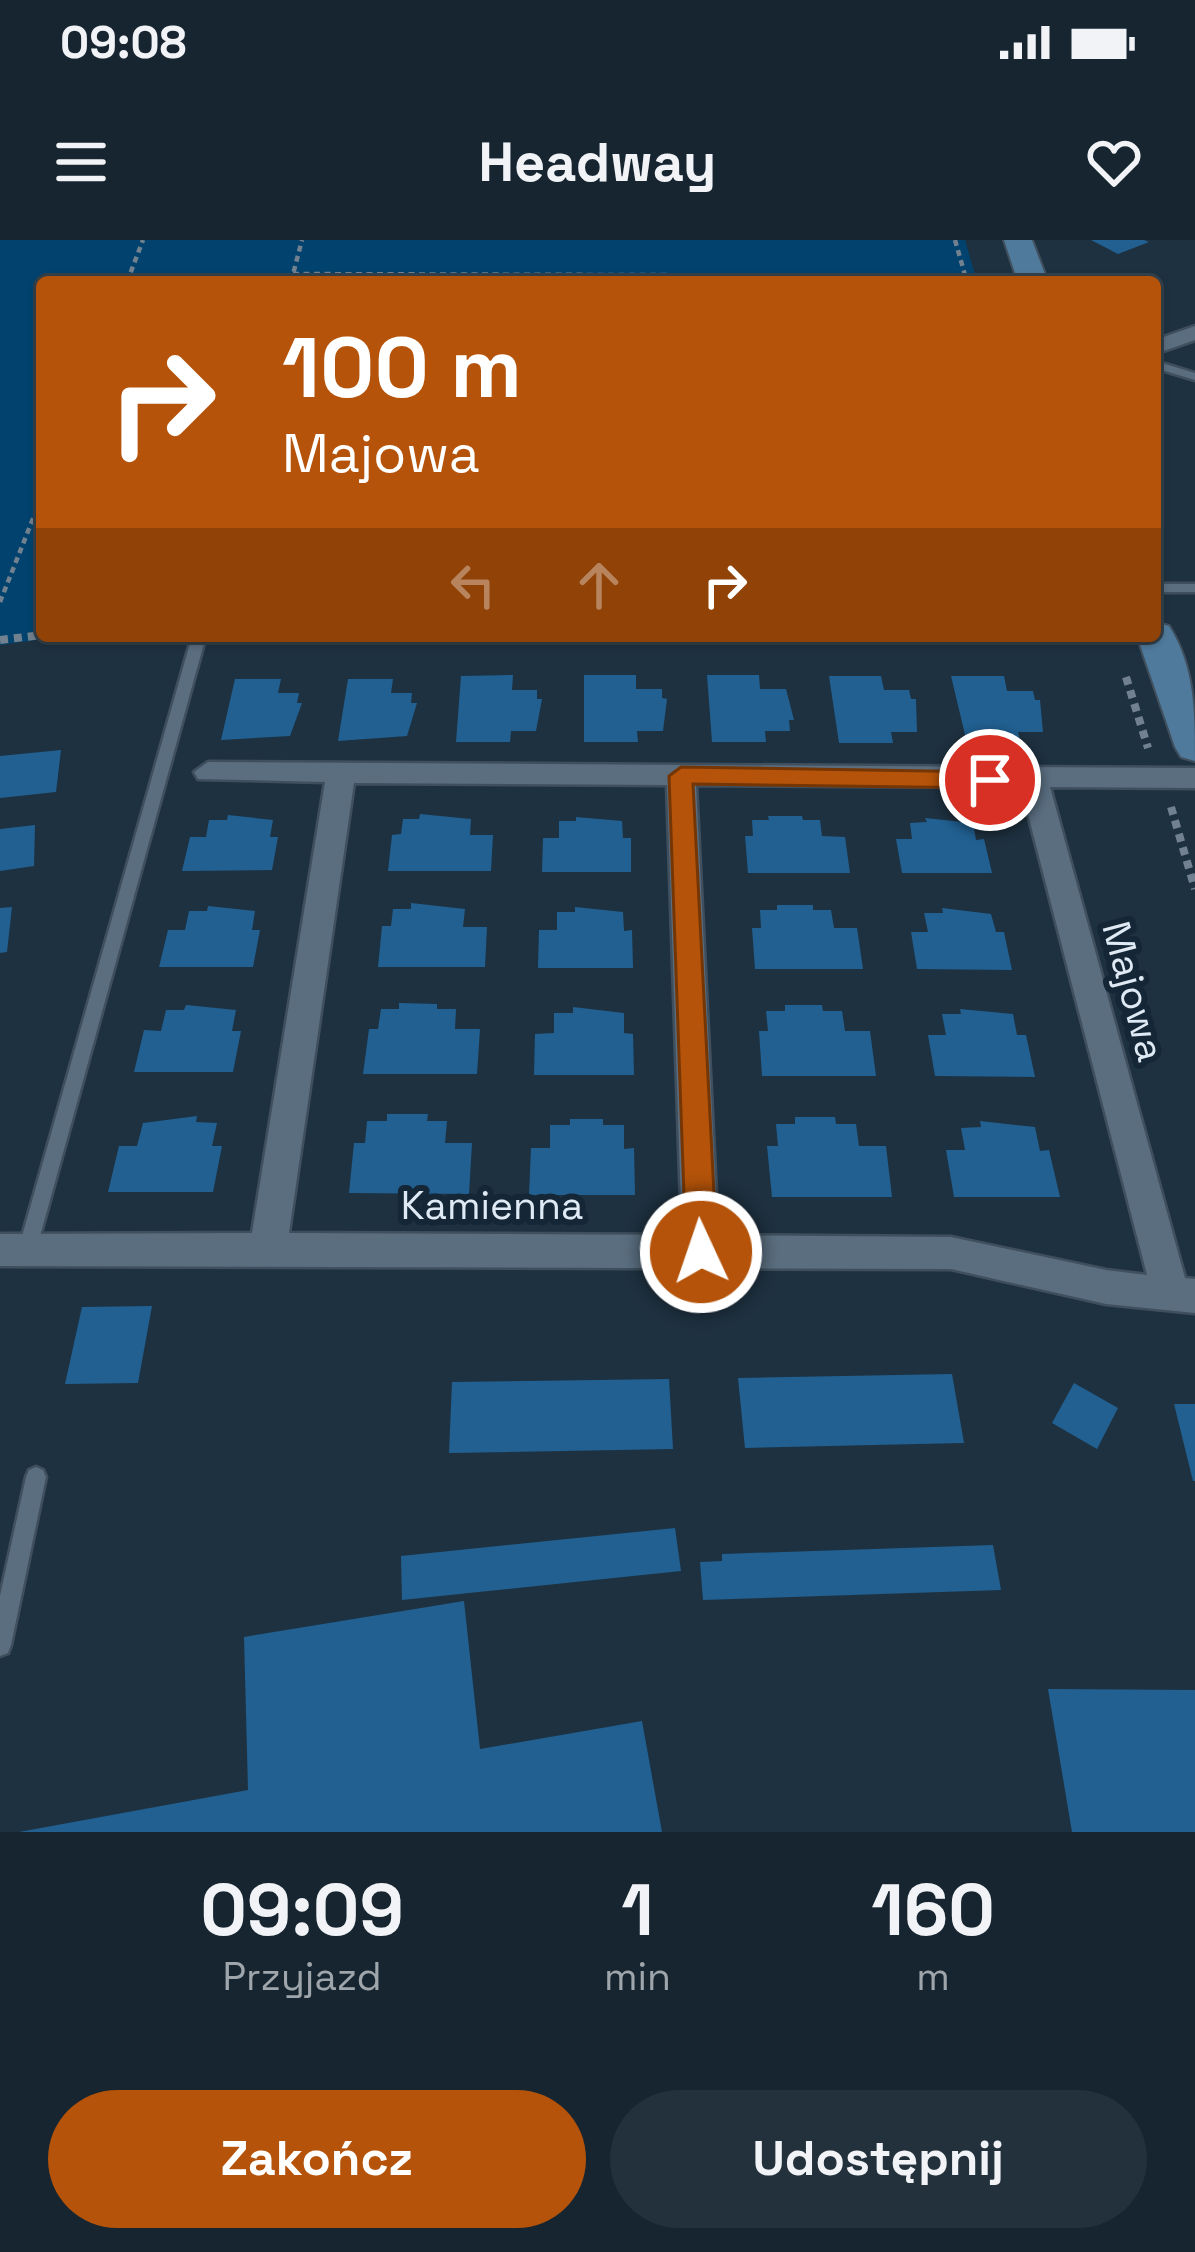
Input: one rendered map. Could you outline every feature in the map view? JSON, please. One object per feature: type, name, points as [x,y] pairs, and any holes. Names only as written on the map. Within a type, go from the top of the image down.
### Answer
[{"type":"main road","points":[[1018,240],[1031,276]]},
{"type":"main road","points":[[1158,642],[1195,747]]},
{"type":"street","points":[[1161,346],[1195,332]]},
{"type":"street","points":[[208,772],[1034,781],[1195,778]]},
{"type":"street","points":[[268,1249],[340,773]]},
{"type":"street","points":[[681,776],[701,1252]]},
{"type":"street","name":"Majowa","points":[[1034,781],[1182,1295]]},
{"type":"street","name":"Kamienna","points":[[14,1248],[951,1253],[1106,1287],[1182,1295]]},
{"type":"lane","points":[[1161,366],[1195,377]]},
{"type":"lane","points":[[1161,588],[1195,588]]},
{"type":"lane","points":[[14,1248],[197,642]]},
{"type":"lane","points":[[0,1645],[36,1477]]},
{"type":"path","points":[[129,276],[143,240]]},
{"type":"path","points":[[293,276],[302,240]]},
{"type":"path","points":[[955,240],[965,276]]},
{"type":"path","points":[[0,602],[36,511]]},
{"type":"path","points":[[0,640],[36,635]]},
{"type":"shaded area","points":[[0,240],[965,240],[975,276],[36,276],[36,640],[0,645]]},
{"type":"building","points":[[1091,240],[1144,240],[1149,242],[1118,254]]},
{"type":"building","points":[[513,675],[512,690],[537,690],[537,699],[542,699],[536,731],[511,731],[510,742],[456,742],[461,676]]},
{"type":"building","points":[[584,675],[636,675],[636,689],[662,689],[662,698],[667,699],[663,731],[637,731],[638,742],[584,742]]},
{"type":"building","points":[[707,675],[759,675],[760,689],[786,689],[794,720],[789,720],[790,731],[765,731],[766,742],[712,742]]},
{"type":"building","points":[[829,676],[881,676],[884,690],[909,690],[911,699],[916,699],[917,732],[891,732],[893,743],[839,743]]},
{"type":"building","points":[[951,676],[1004,676],[1007,691],[1033,691],[1035,700],[1040,700],[1043,732],[1018,732],[1021,743],[967,743]]},
{"type":"building","points":[[235,679],[281,679],[278,693],[299,693],[297,703],[302,703],[290,736],[221,740]]},
{"type":"building","points":[[348,679],[393,679],[391,693],[412,693],[411,703],[417,703],[407,736],[338,741]]},
{"type":"building","points":[[61,750],[56,792],[0,798],[0,756]]},
{"type":"building","points":[[420,814],[471,819],[470,835],[493,835],[491,871],[388,871],[392,835],[401,834],[403,819],[419,819]]},
{"type":"building","points":[[228,815],[273,820],[270,837],[278,837],[272,870],[182,871],[190,837],[206,837],[209,820],[227,820]]},
{"type":"building","points":[[768,816],[820,820],[822,836],[845,837],[850,873],[748,873],[745,836],[753,836],[752,820],[769,820]]},
{"type":"building","points":[[576,817],[622,821],[623,838],[631,838],[631,872],[542,872],[543,838],[559,838],[559,821],[576,821]]},
{"type":"building","points":[[925,818],[973,823],[976,840],[984,839],[992,873],[902,873],[896,839],[912,839],[910,823],[927,822]]},
{"type":"building","points":[[35,825],[34,866],[0,871],[0,829]]},
{"type":"building","points":[[411,903],[465,909],[463,927],[487,927],[485,967],[378,967],[382,926],[391,926],[393,909],[411,909]]},
{"type":"building","points":[[777,905],[831,910],[834,928],[857,928],[863,969],[755,969],[752,928],[761,928],[760,910],[777,910]]},
{"type":"building","points":[[208,906],[255,911],[252,930],[260,930],[253,967],[159,967],[168,930],[185,930],[189,911],[207,911]]},
{"type":"building","points":[[12,907],[7,952],[0,953],[0,908]]},
{"type":"building","points":[[575,907],[623,912],[624,931],[632,930],[633,968],[538,968],[539,930],[557,930],[557,912],[575,912]]},
{"type":"building","points":[[942,908],[991,914],[996,932],[1004,932],[1012,970],[917,969],[911,932],[928,932],[924,913],[943,913]]},
{"type":"building","points":[[399,1003],[456,1009],[455,1029],[480,1029],[477,1074],[363,1074],[369,1029],[378,1029],[381,1009],[399,1009]]},
{"type":"building","points":[[186,1005],[236,1010],[232,1031],[241,1031],[233,1072],[134,1072],[144,1030],[161,1031],[166,1010],[184,1010]]},
{"type":"building","points":[[785,1005],[822,1005],[823,1011],[842,1011],[845,1031],[870,1031],[876,1076],[762,1076],[759,1031],[768,1031],[766,1011],[785,1011]]},
{"type":"building","points":[[573,1007],[624,1013],[624,1033],[633,1034],[634,1075],[534,1075],[535,1034],[554,1033],[554,1013],[573,1013]]},
{"type":"building","points":[[960,1009],[1013,1014],[1017,1035],[1026,1035],[1035,1077],[935,1076],[928,1035],[946,1035],[942,1014],[961,1014]]},
{"type":"building","points":[[387,1114],[428,1114],[427,1121],[447,1121],[445,1143],[472,1143],[469,1194],[349,1193],[354,1143],[365,1143],[367,1121],[387,1121]]},
{"type":"building","points":[[197,1116],[196,1122],[217,1123],[212,1146],[222,1146],[213,1192],[108,1192],[119,1146],[137,1146],[143,1123]]},
{"type":"building","points":[[795,1117],[835,1117],[836,1124],[856,1124],[859,1146],[886,1146],[892,1197],[772,1197],[767,1146],[778,1146],[776,1124],[795,1124]]},
{"type":"building","points":[[570,1119],[603,1119],[603,1125],[624,1125],[624,1149],[634,1148],[635,1195],[529,1195],[531,1148],[550,1148],[550,1125],[570,1125]]},
{"type":"building","points":[[980,1121],[1035,1127],[1040,1151],[1049,1150],[1060,1197],[954,1197],[946,1150],[965,1150],[961,1128],[981,1127]]},
{"type":"building","points":[[152,1306],[138,1383],[65,1384],[82,1307]]},
{"type":"building","points":[[952,1374],[964,1443],[745,1448],[738,1378]]},
{"type":"building","points":[[669,1379],[673,1449],[449,1453],[452,1382]]},
{"type":"building","points":[[1074,1383],[1118,1408],[1097,1449],[1052,1423]]},
{"type":"building","points":[[1174,1404],[1195,1404],[1195,1481],[1193,1481]]},
{"type":"building","points":[[675,1528],[681,1571],[402,1600],[401,1556]]},
{"type":"building","points":[[993,1545],[1001,1590],[703,1600],[700,1562],[722,1561],[722,1554]]},
{"type":"building","points":[[464,1601],[480,1749],[642,1721],[662,1832],[19,1832],[248,1790],[244,1637]]},
{"type":"building","points":[[1048,1689],[1195,1690],[1195,1832],[1072,1832]]},
{"type":"route","points":[[701,1252],[681,776],[990,780]]}]
